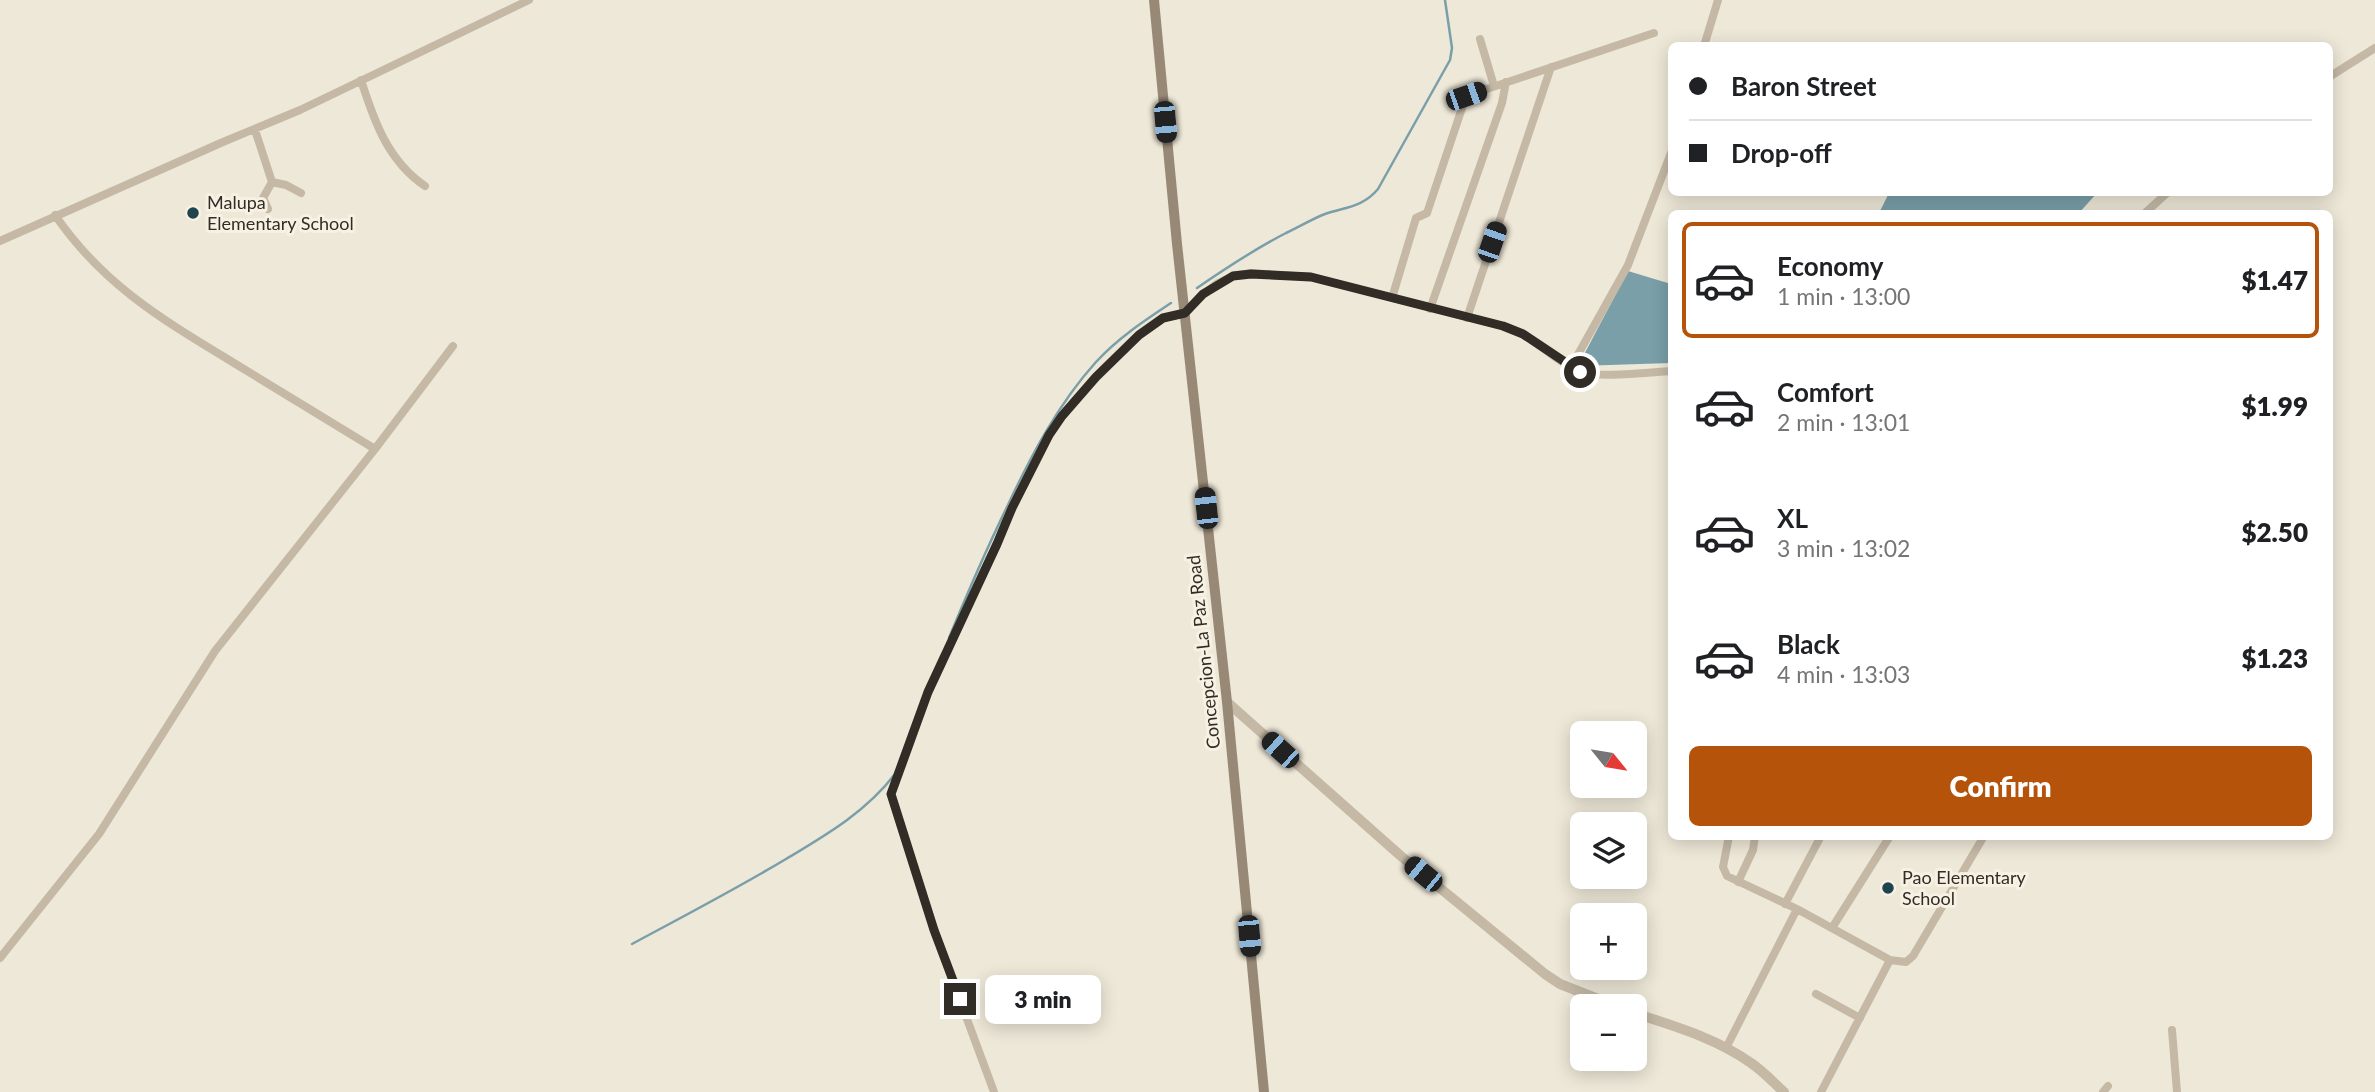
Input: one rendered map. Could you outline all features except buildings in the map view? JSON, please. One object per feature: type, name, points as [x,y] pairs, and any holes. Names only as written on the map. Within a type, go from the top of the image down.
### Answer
[{"type":"main road","name":"Concepcion-La Paz Road","points":[[1154,0],[1227,702],[1264,1092]]},
{"type":"street","points":[[0,241],[255,130],[529,0]]},
{"type":"street","points":[[1705,42],[1718,0]]},
{"type":"street","points":[[1392,298],[1416,218],[1427,213],[1466,96],[1654,33]]},
{"type":"street","points":[[1480,39],[1494,86]]},
{"type":"street","points":[[2333,74],[2375,48]]},
{"type":"street","points":[[1467,317],[1551,67]]},
{"type":"street","points":[[361,80],[371,112],[393,157],[425,186]]},
{"type":"street","points":[[1430,309],[1502,103],[1506,82]]},
{"type":"street","points":[[255,130],[272,182],[263,198],[268,209]]},
{"type":"street","points":[[1571,367],[1628,265],[1668,161]]},
{"type":"street","points":[[272,182],[301,192]]},
{"type":"street","points":[[2148,210],[2164,196]]},
{"type":"street","points":[[55,215],[77,247],[119,288],[164,320],[375,449]]},
{"type":"street","points":[[994,1092],[934,930],[891,794],[928,692],[1012,508],[1049,435],[1088,387],[1139,335],[1163,318],[1185,313],[1218,283],[1233,276],[1251,274],[1311,277],[1517,331],[1571,367],[1588,374],[1668,371]]},
{"type":"street","points":[[0,958],[99,834],[215,652],[453,346]]},
{"type":"street","points":[[1227,702],[1402,858],[1545,974],[1560,984],[1585,994]]},
{"type":"street","points":[[1728,840],[1723,867],[1727,876],[1797,909],[1890,960],[1906,962],[1913,956],[1982,840]]},
{"type":"street","points":[[1738,882],[1754,850],[1755,840]]},
{"type":"street","points":[[1785,904],[1819,840]]},
{"type":"street","points":[[1832,928],[1887,840]]},
{"type":"street","points":[[1726,1048],[1797,909]]},
{"type":"street","points":[[1821,1092],[1890,960]]},
{"type":"street","points":[[1816,994],[1860,1018]]},
{"type":"street","points":[[1647,1018],[1726,1048],[1752,1063],[1784,1092]]},
{"type":"street","points":[[2172,1030],[2178,1092]]},
{"type":"water","points":[[1887,196],[2094,196],[2082,210],[1880,210]]},
{"type":"water","points":[[1628,271],[1668,283],[1668,363],[1578,366]]},
{"type":"waterway","points":[[1197,288],[1274,239],[1320,216],[1354,206],[1378,189],[1450,60],[1452,48],[1445,0]]},
{"type":"waterway","points":[[949,638],[1016,488],[1057,413],[1104,353],[1171,303]]},
{"type":"waterway","points":[[632,944],[748,881],[830,832],[871,800],[895,774]]},
{"type":"place","name":"Malupa Elementary School","points":[[193,213]]},
{"type":"place","name":"Pao Elementary School","points":[[1888,888]]},
{"type":"route","points":[[960,999],[934,930],[891,794],[928,692],[1012,508],[1049,435],[1062,416],[1117,355],[1163,318],[1185,313],[1218,283],[1233,276],[1251,274],[1323,279],[1503,326],[1523,334],[1580,372]]}]
